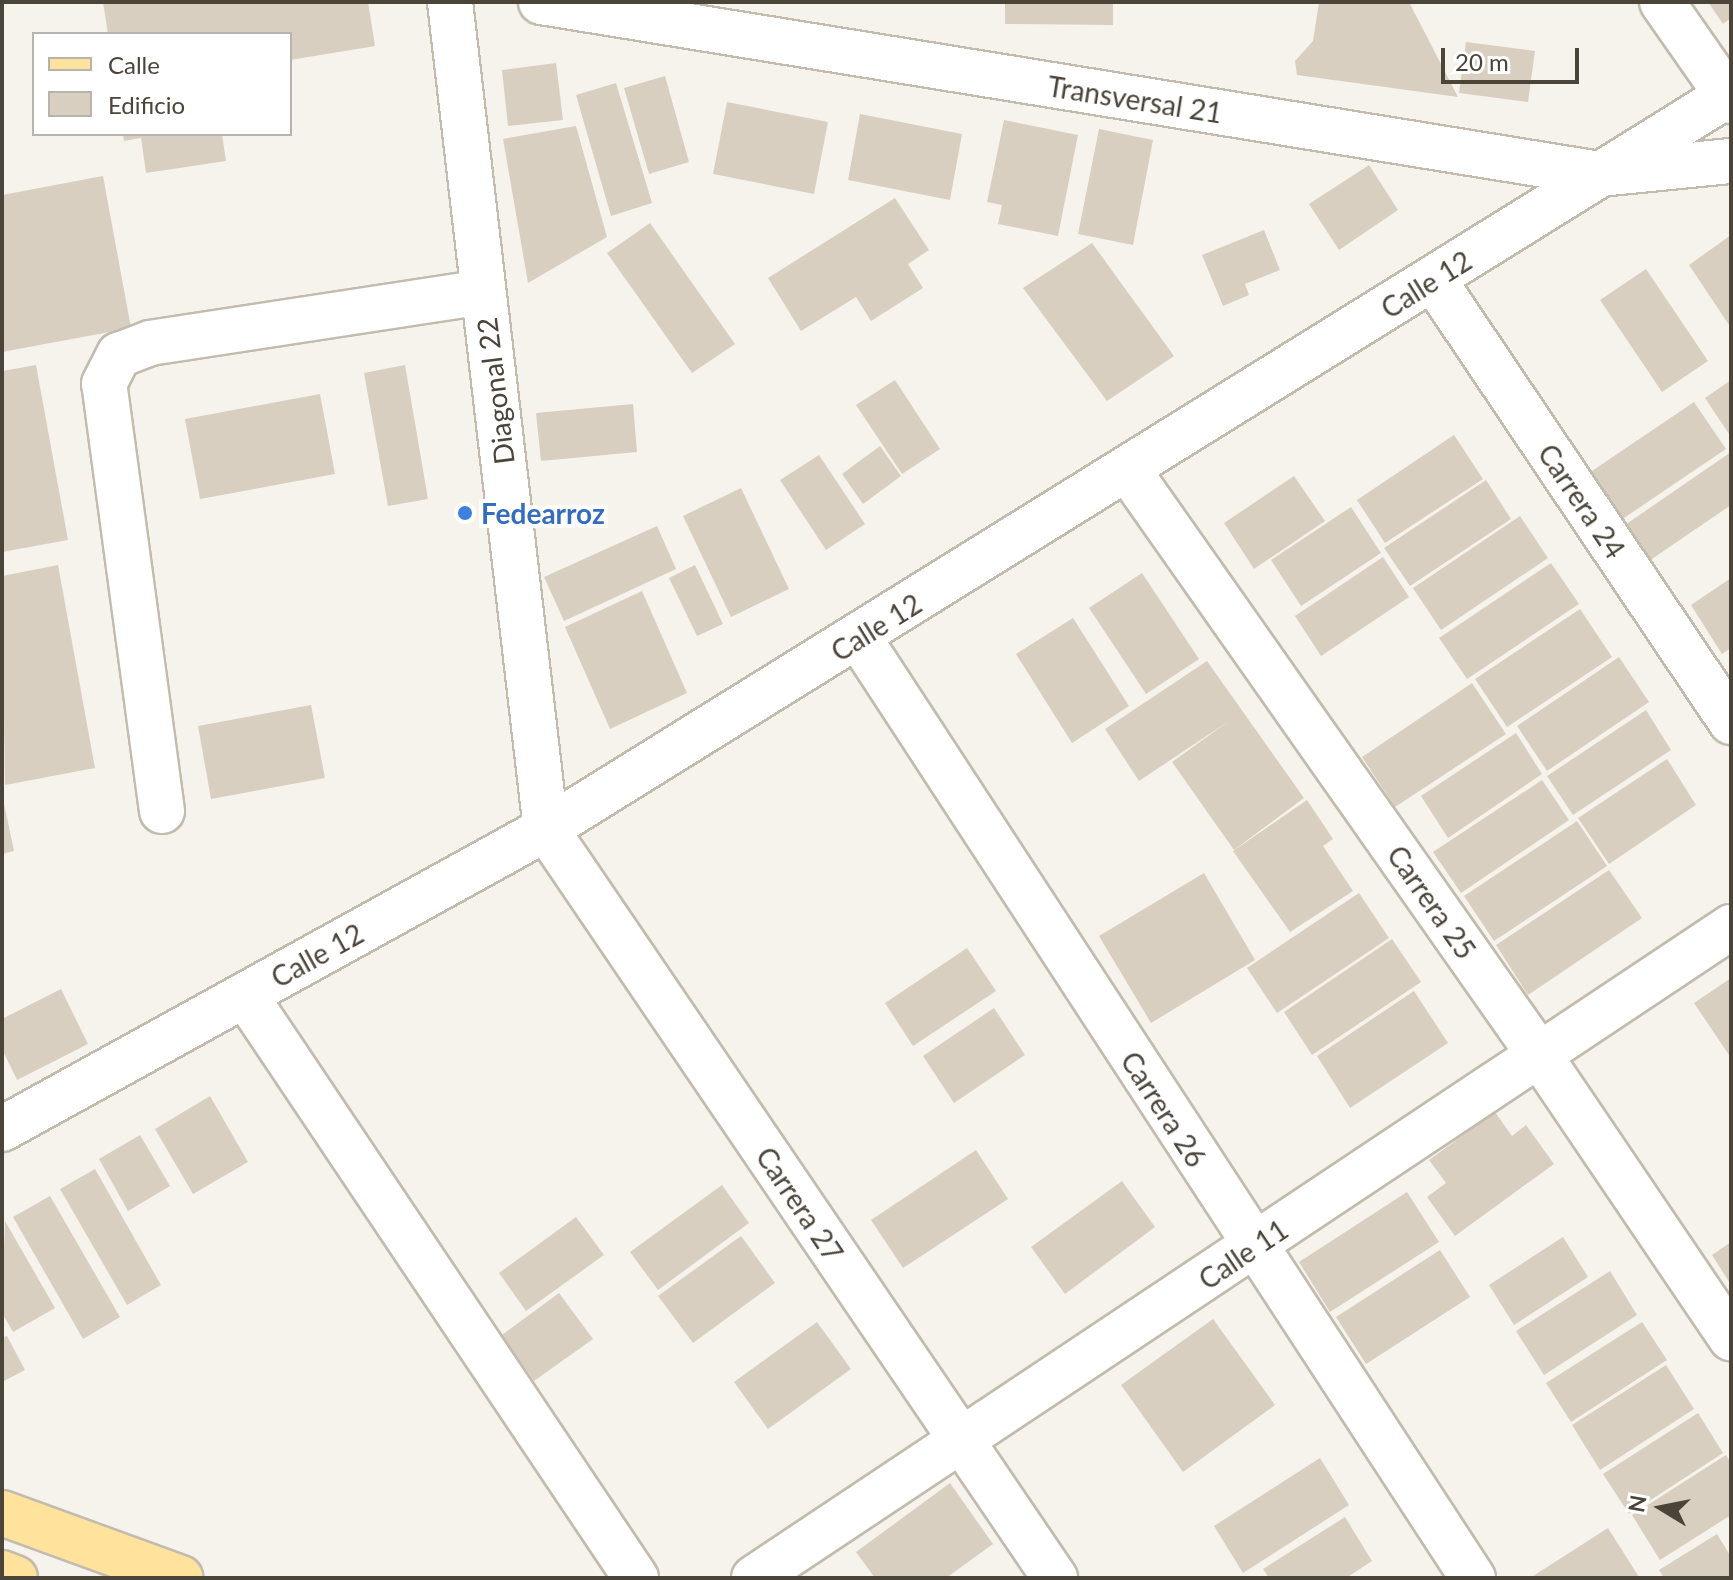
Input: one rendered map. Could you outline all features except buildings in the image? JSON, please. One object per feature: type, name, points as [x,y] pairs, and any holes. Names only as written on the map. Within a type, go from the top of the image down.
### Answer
[{"type":"main road","points":[[2,1513],[181,1578]]},
{"type":"main road","points":[[2,1573],[15,1578]]},
{"type":"street","name":"Diagonal 22","points":[[450,2],[546,829]]},
{"type":"street","name":"Transversal 21","points":[[541,2],[1600,174],[1731,161]]},
{"type":"street","points":[[1662,2],[1730,96]]},
{"type":"street","name":"Calle 12","points":[[2,1129],[546,829],[1730,96]]},
{"type":"street","name":"Carrera 24","points":[[1433,279],[1731,722]]},
{"type":"street","points":[[162,811],[104,384],[119,355],[150,343],[483,292]]},
{"type":"street","name":"Carrera 25","points":[[1128,470],[1540,1056],[1731,1338]]},
{"type":"street","name":"Carrera 26","points":[[859,638],[1473,1578]]},
{"type":"street","name":"Carrera 27","points":[[546,829],[1055,1578]]},
{"type":"street","name":"Calle 11","points":[[754,1578],[962,1443],[1731,927]]},
{"type":"street","points":[[245,995],[636,1578]]},
{"type":"place","name":"Fedearroz","points":[[465,513]]}]
